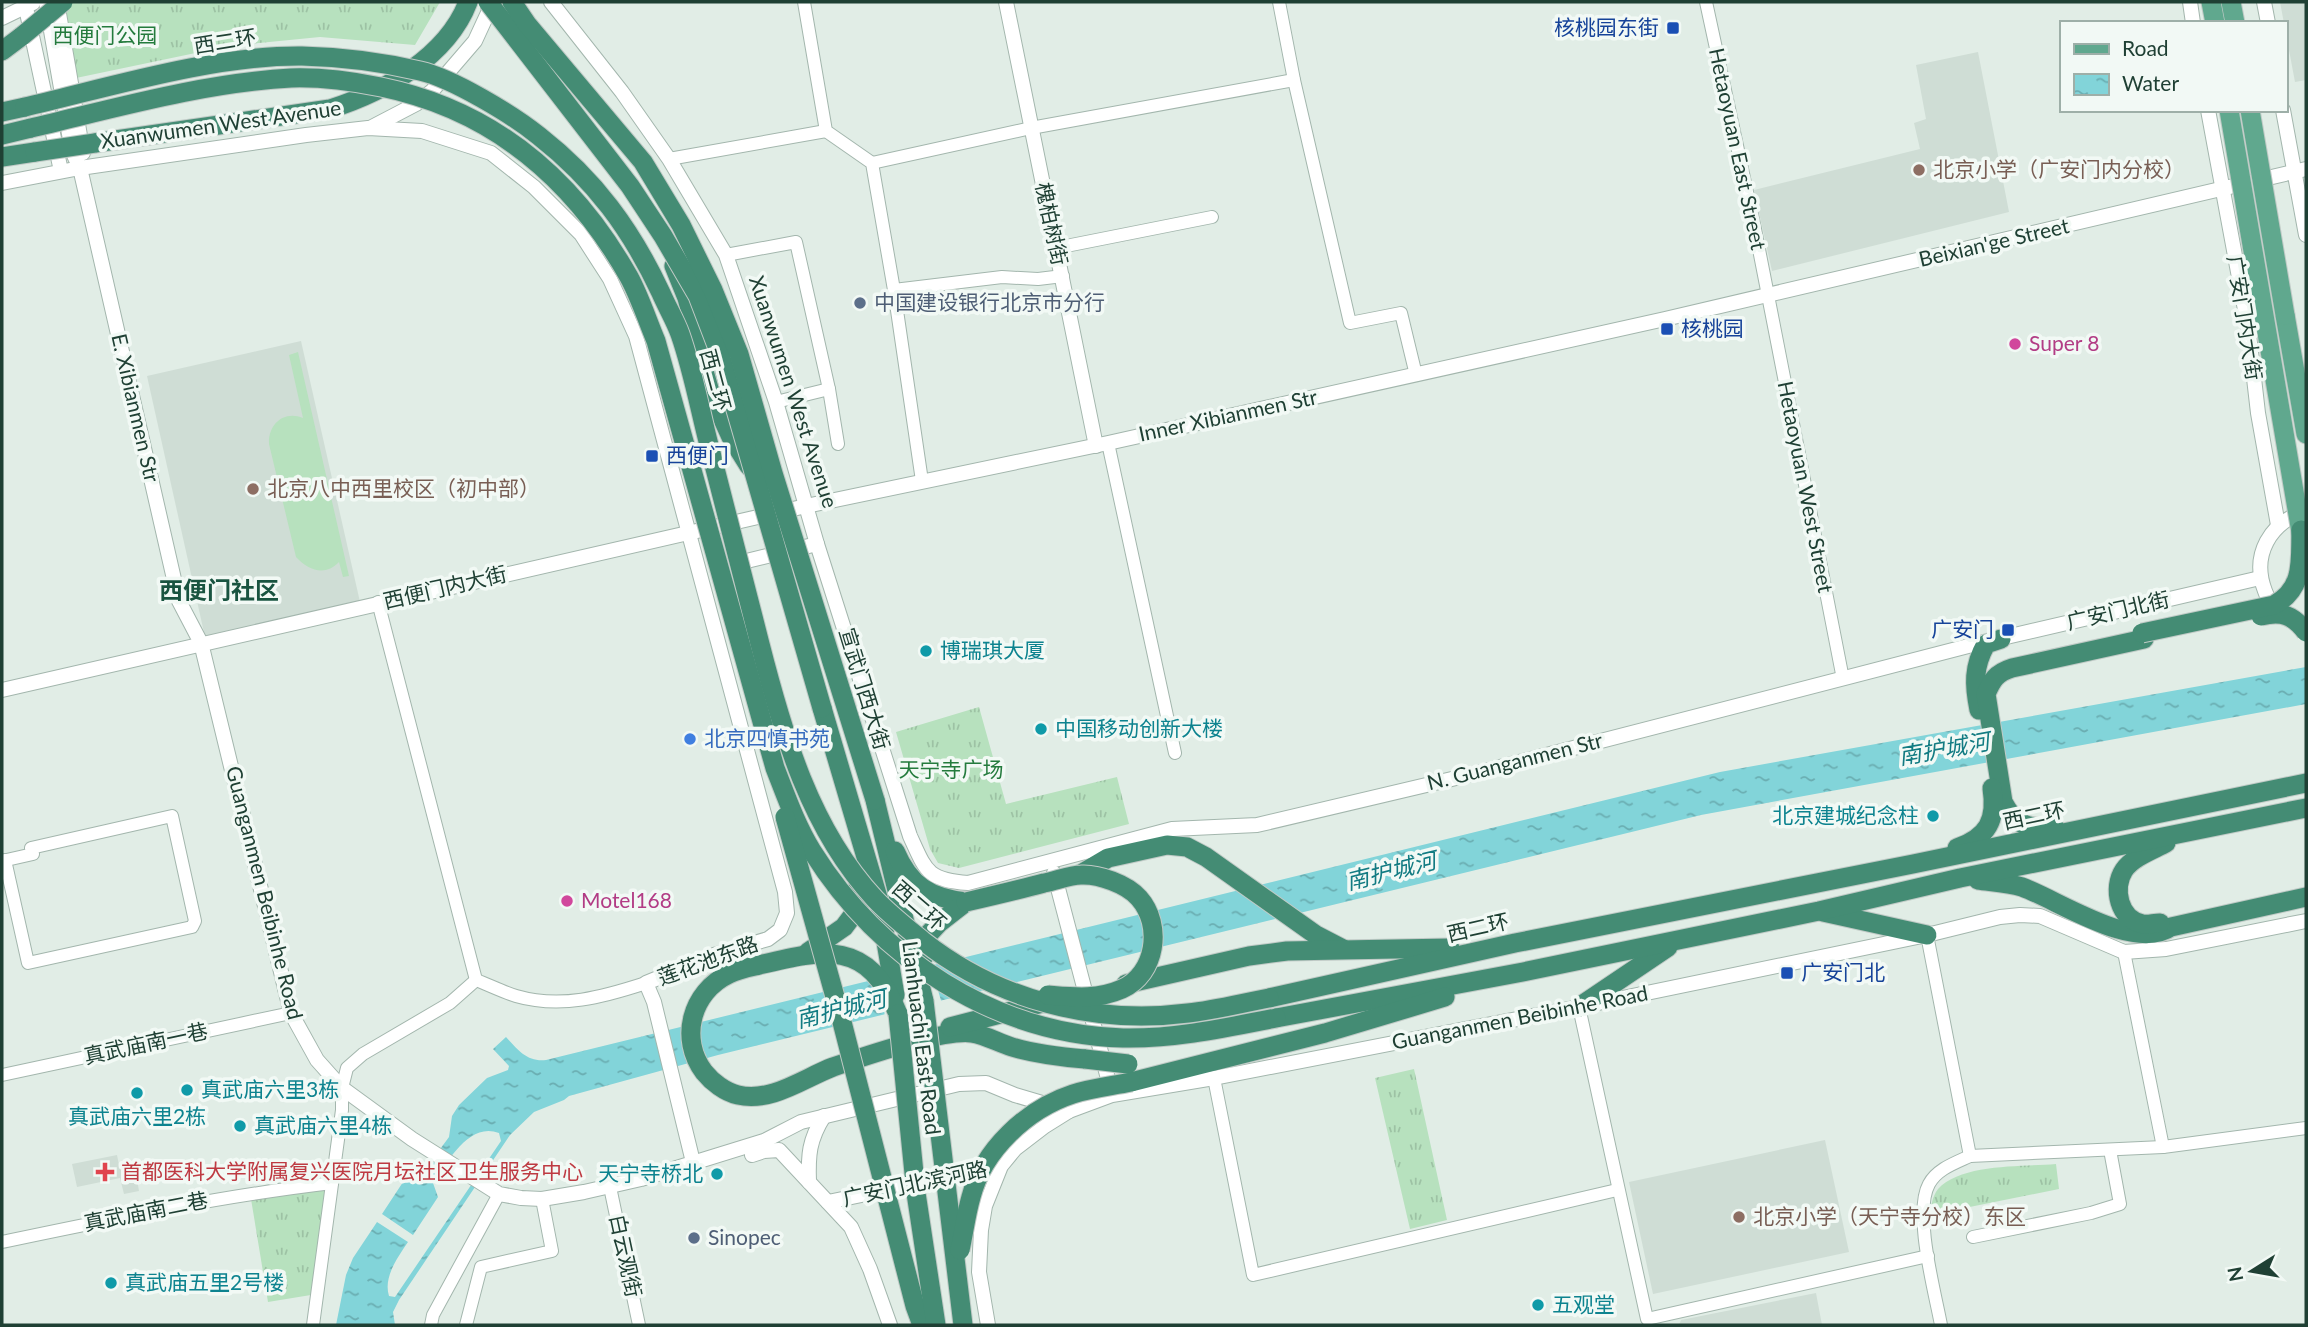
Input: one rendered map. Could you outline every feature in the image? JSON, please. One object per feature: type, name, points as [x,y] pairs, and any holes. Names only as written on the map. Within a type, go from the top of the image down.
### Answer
[{"type":"highway","points":[[2,51],[63,2]]},
{"type":"highway","points":[[2,157],[330,109],[364,98],[424,62],[447,38],[468,2]]},
{"type":"highway","name":"Xuanwumen West Avenue","points":[[490,2],[630,186],[663,236],[702,307],[719,351],[756,478]]},
{"type":"highway","name":"Xuanwumen West Avenue","points":[[512,2],[527,24],[643,162],[681,225],[713,290],[739,354],[773,473],[875,800]]},
{"type":"highway","name":"西二环","points":[[2,113],[218,65],[278,57],[346,59],[426,72],[522,123],[572,162],[613,208],[646,262],[680,334],[775,704],[816,813],[846,862],[874,898],[906,927],[944,957],[998,987],[1064,1009],[1099,1015],[1189,1013],[1269,998],[1515,943],[2306,783]]},
{"type":"highway","name":"西二环","points":[[2,135],[174,94],[292,78],[349,80],[418,95],[470,116],[511,140],[553,178],[596,225],[630,279],[656,341],[775,768],[795,821],[810,849],[852,906],[878,933],[921,969],[972,1001],[1032,1022],[1064,1030],[1121,1038],[1194,1034],[1523,972],[1819,911],[1960,878],[2306,808]]},
{"type":"highway","name":"Lianhuachi East Road","points":[[756,478],[879,901],[898,1014],[916,1193],[936,1325]]},
{"type":"highway","points":[[1979,693],[1999,673],[2012,668],[2282,601],[2296,585],[2304,520]]},
{"type":"highway","points":[[2143,636],[2274,613],[2289,616],[2306,631]]},
{"type":"highway","points":[[2001,639],[1986,644],[1975,667],[1995,779],[2010,816],[2022,825],[2071,829],[2112,822]]},
{"type":"highway","points":[[822,708],[852,831],[859,870],[859,908],[831,946],[729,974],[706,993],[692,1017],[690,1038],[698,1063],[709,1078],[738,1096],[755,1097],[774,1093],[834,1067],[914,1042],[956,1033],[972,1033],[1011,1047],[1057,1057],[1085,1059],[1130,1073]]},
{"type":"highway","points":[[775,768],[787,828],[842,1022],[922,1325]]},
{"type":"highway","points":[[1913,864],[1979,837],[1994,812],[1995,779]]},
{"type":"highway","points":[[875,800],[900,862],[916,882],[930,895],[966,902]]},
{"type":"highway","points":[[875,800],[924,1001]]},
{"type":"highway","points":[[2171,927],[2160,923],[2141,924],[2126,914],[2120,903],[2120,878],[2125,868],[2141,855],[2189,832]]},
{"type":"highway","points":[[924,1001],[925,939],[939,923],[966,902],[1081,874],[1108,858],[1167,845],[1188,847],[1206,857],[1316,935],[1348,951]]},
{"type":"highway","points":[[1015,992],[1085,998],[1109,994],[1125,988],[1146,968],[1154,940],[1147,910],[1139,898],[1128,888],[1081,874]]},
{"type":"highway","points":[[1960,878],[2018,886],[2099,922],[2138,934],[2154,934],[2171,927],[2306,897]]},
{"type":"highway","points":[[1819,911],[1927,934]]},
{"type":"highway","points":[[1579,1007],[1679,940]]},
{"type":"highway","points":[[914,1042],[957,1024],[1080,990],[1105,989],[1249,956],[1287,951],[1428,950],[1515,943]]},
{"type":"highway","points":[[831,946],[874,971],[889,991],[898,1014]]},
{"type":"highway","points":[[956,1268],[971,1195],[988,1159],[1007,1136],[1038,1110],[1130,1073],[1207,1071],[1523,972]]},
{"type":"highway","name":"Lianhuachi East Road","points":[[924,1001],[963,1325]]},
{"type":"main road","points":[[2211,2],[2214,21]]},
{"type":"main road","points":[[2231,2],[2235,21]]},
{"type":"main road","points":[[2229,112],[2304,520],[2306,562]]},
{"type":"main road","points":[[2250,112],[2306,434]]},
{"type":"street","points":[[46,2],[72,151],[80,168]]},
{"type":"street","points":[[57,2],[84,149],[80,168]]},
{"type":"street","name":"Xuanwumen West Avenue","points":[[368,128],[416,104],[432,91],[475,41],[490,2]]},
{"type":"street","name":"Xuanwumen West Avenue","points":[[551,2],[622,92],[669,159],[726,256],[776,402],[817,544],[910,836]]},
{"type":"street","points":[[804,2],[827,131],[872,163],[922,481]]},
{"type":"street","name":"槐柏树街","points":[[1006,2],[1056,248],[1102,444]]},
{"type":"street","points":[[1279,2],[1350,323],[1401,313],[1416,375]]},
{"type":"street","name":"Hetaoyuan East Street","points":[[1706,2],[1768,296]]},
{"type":"street","points":[[2190,2],[2193,21]]},
{"type":"street","points":[[2264,2],[2267,21]]},
{"type":"street","points":[[2,18],[30,5],[61,171]]},
{"type":"street","points":[[872,163],[1031,128],[1294,79]]},
{"type":"street","name":"广安门内大街","points":[[2208,112],[2248,326],[2258,413],[2278,525]]},
{"type":"street","points":[[2285,112],[2301,171],[2306,235]]},
{"type":"street","name":"Xuanwumen West Avenue","points":[[2,183],[80,168],[368,128],[422,131],[491,153],[534,187],[581,234],[610,279],[636,337],[728,684]]},
{"type":"street","points":[[669,159],[827,131]]},
{"type":"street","name":"E. Xibianmen Str","points":[[80,168],[180,601],[201,643]]},
{"type":"street","name":"Beixian'ge Street","points":[[1768,296],[2301,171]]},
{"type":"street","points":[[1056,248],[1212,216]]},
{"type":"street","points":[[726,256],[796,242],[829,388],[838,444]]},
{"type":"street","points":[[894,290],[1002,277],[1038,279],[1063,276]]},
{"type":"street","name":"Inner Xibianmen Str","points":[[688,533],[1768,296]]},
{"type":"street","name":"Hetaoyuan West Street","points":[[1768,296],[1843,679]]},
{"type":"street","points":[[776,402],[829,388]]},
{"type":"street","points":[[1102,444],[1175,753]]},
{"type":"street","points":[[2304,520],[2292,515],[2278,525],[2267,538],[2260,558],[2260,578],[2270,605],[2289,622],[2306,631]]},
{"type":"street","name":"西便门内大街","points":[[2,690],[688,533]]},
{"type":"street","points":[[699,573],[817,544]]},
{"type":"street","name":"广安门北街","points":[[1843,679],[2260,578]]},
{"type":"street","points":[[378,603],[475,980]]},
{"type":"street","name":"Guanganmen Beibinhe Road","points":[[201,643],[291,1013],[317,1059],[342,1088],[412,1139],[499,1194]]},
{"type":"street","name":"N. Guanganmen Str","points":[[910,836],[931,875],[946,882],[968,883],[1172,829],[1257,825],[1473,774],[1843,679]]},
{"type":"street","name":"莲花池东路","points":[[693,1162],[654,1002],[646,983],[714,954],[768,939],[780,930],[787,913],[785,892],[728,684]]},
{"type":"street","points":[[172,816],[195,921],[192,927],[28,963],[3,861],[32,851],[172,816]]},
{"type":"street","points":[[988,1325],[979,1272],[981,1230],[988,1197],[1001,1166],[1027,1138],[1069,1111],[1112,1095],[1080,990],[1060,894],[1050,861]]},
{"type":"street","points":[[1969,1156],[1927,934],[2000,917],[2039,916],[2124,952],[2166,949],[2306,921]]},
{"type":"street","name":"Guanganmen Beibinhe Road","points":[[1112,1095],[1207,1071],[1579,1007],[1927,934]]},
{"type":"street","points":[[2124,952],[2163,1147]]},
{"type":"street","points":[[475,980],[516,996],[558,1003],[594,998],[646,983]]},
{"type":"street","points":[[313,1325],[342,1110],[342,1088],[347,1068],[363,1054],[450,1003],[475,980]]},
{"type":"street","points":[[1579,1007],[1647,1319],[1928,1256]]},
{"type":"street","name":"真武庙南一巷","points":[[2,1075],[291,1013]]},
{"type":"street","points":[[1207,1071],[1254,1275],[1617,1191]]},
{"type":"street","points":[[430,1325],[499,1194],[542,1199],[610,1187],[764,1141],[801,1122],[959,1084],[986,1083],[1015,1095],[1069,1111]]},
{"type":"street","points":[[1015,1095],[1024,1104],[1028,1116],[1027,1138]]},
{"type":"street","points":[[809,1182],[808,1159],[812,1134],[824,1116]]},
{"type":"street","points":[[1941,1325],[1923,1228],[1923,1198],[1930,1181],[1947,1166],[1969,1156],[2163,1147],[2306,1128]]},
{"type":"street","points":[[693,1162],[706,1166],[764,1151],[779,1150],[850,1227],[870,1269],[890,1325]]},
{"type":"street","points":[[1973,1237],[2120,1204],[2110,1150]]},
{"type":"street","name":"广安门北滨河路","points":[[828,1202],[1001,1166]]},
{"type":"street","name":"真武庙南二巷","points":[[2,1242],[163,1208],[256,1192],[332,1183]]},
{"type":"street","name":"白云观街","points":[[610,1187],[639,1325]]},
{"type":"street","points":[[466,1325],[481,1267],[552,1251],[542,1199]]},
{"type":"shaded area","points":[[2280,2],[2306,2],[2306,80],[2295,82],[2287,39],[2287,21],[2284,21]]},
{"type":"shaded area","name":"北京小学（广安门内分校）","points":[[1978,52],[2009,212],[1772,271],[1754,190],[1920,149],[1914,123],[1926,119],[1916,65]]},
{"type":"shaded area","name":"北京八中西里校区（初中部）","points":[[301,341],[360,602],[205,637],[147,376]]},
{"type":"shaded area","name":"北京小学（天宁寺分校）东区","points":[[1825,1140],[1849,1252],[1653,1294],[1629,1182]]},
{"type":"shaded area","name":"首都医科大学附属复兴医院月坛社区卫生服务中心","points":[[117,1155],[119,1165],[134,1162],[139,1191],[124,1194],[120,1178],[77,1187],[72,1164]]},
{"type":"shaded area","points":[[1816,1293],[1822,1325],[1679,1325],[1681,1320]]},
{"type":"green space","name":"西便门公园","points":[[67,2],[440,2],[415,45],[320,37],[229,46],[76,78],[63,6]]},
{"type":"green space","points":[[298,352],[349,576],[343,577],[339,562],[334,567],[317,570],[296,557],[269,444],[271,430],[278,421],[290,416],[303,418],[289,355]]},
{"type":"green space","name":"天宁寺广场","points":[[979,707],[1006,804],[1117,777],[1129,824],[959,868],[938,863],[930,849],[896,732]]},
{"type":"green space","points":[[1414,1069],[1447,1220],[1410,1229],[1375,1078]]},
{"type":"green space","points":[[2056,1164],[2059,1189],[1930,1215],[1933,1198],[1938,1189],[1962,1175],[1994,1168]]},
{"type":"green space","points":[[332,1183],[317,1294],[268,1302],[250,1193]]},
{"type":"water","name":"南护城河","points":[[2306,667],[2306,704],[1701,815],[718,1055],[569,1096],[534,1112],[510,1135],[399,1300],[393,1312],[395,1325],[336,1325],[346,1275],[353,1258],[377,1222],[408,1242],[392,1268],[388,1282],[389,1296],[395,1297],[501,1141],[499,1133],[488,1131],[478,1133],[460,1146],[433,1183],[438,1197],[413,1235],[382,1214],[405,1179],[421,1175],[449,1137],[452,1116],[459,1105],[487,1078],[508,1070],[509,1066],[493,1049],[506,1037],[528,1057],[546,1060],[1720,772]]},
{"type":"pier","points":[[930,963],[942,1004],[885,1018],[880,975]]},
{"type":"place","name":"核桃园东街","points":[[1673,28]]},
{"type":"place","name":"北京小学（广安门内分校）","points":[[1919,170]]},
{"type":"place","name":"中国建设银行北京市分行","points":[[860,303]]},
{"type":"place","name":"核桃园","points":[[1667,329]]},
{"type":"place","name":"Super 8","points":[[2015,344]]},
{"type":"place","name":"西便门","points":[[652,456]]},
{"type":"place","name":"北京八中西里校区（初中部）","points":[[253,489]]},
{"type":"place","name":"广安门","points":[[2008,630]]},
{"type":"place","name":"博瑞琪大厦","points":[[926,651]]},
{"type":"place","name":"中国移动创新大楼","points":[[1041,729]]},
{"type":"place","name":"北京四慎书苑","points":[[690,739]]},
{"type":"place","name":"北京建城纪念柱","points":[[1933,816]]},
{"type":"place","name":"Motel168","points":[[567,901]]},
{"type":"place","name":"广安门北","points":[[1787,973]]},
{"type":"place","name":"真武庙六里3栋","points":[[187,1090]]},
{"type":"place","name":"真武庙六里2栋","points":[[137,1093]]},
{"type":"place","name":"真武庙六里4栋","points":[[240,1126]]},
{"type":"place","name":"首都医科大学附属复兴医院月坛社区卫生服务中心","points":[[105,1172]]},
{"type":"place","name":"天宁寺桥北","points":[[717,1174]]},
{"type":"place","name":"北京小学（天宁寺分校）东区","points":[[1739,1217]]},
{"type":"place","name":"Sinopec","points":[[694,1238]]},
{"type":"place","name":"真武庙五里2号楼","points":[[111,1283]]},
{"type":"place","name":"五观堂","points":[[1538,1305]]},
{"type":"district","name":"西便门社区","points":[[219,591]]}]
